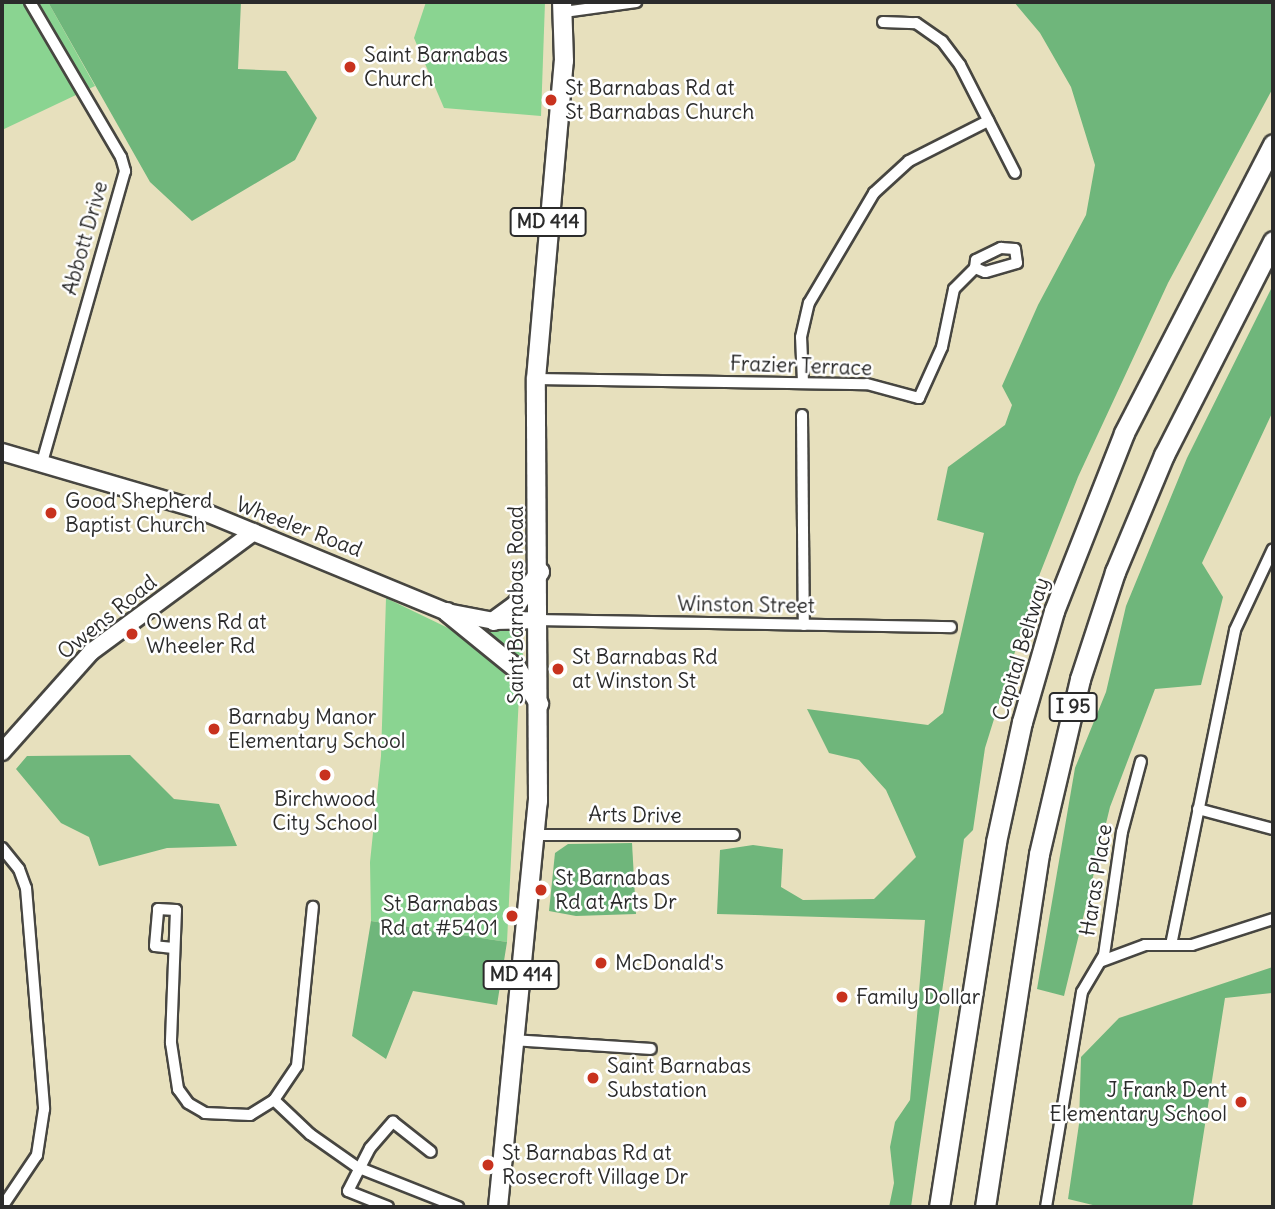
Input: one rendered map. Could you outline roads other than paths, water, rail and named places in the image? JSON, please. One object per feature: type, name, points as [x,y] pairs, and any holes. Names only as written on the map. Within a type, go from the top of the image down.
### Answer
[{"type":"highway","name":"Capital Beltway","points":[[939,1207],[1008,780],[1066,577],[1124,433],[1273,144]]},
{"type":"highway","name":"I 95","points":[[985,1207],[1039,854],[1080,679],[1115,572],[1164,455],[1273,241]]},
{"type":"highway","points":[[929,1207],[974,981]]},
{"type":"main road","name":"Saint Barnabas Road","points":[[498,1207],[536,835],[540,572],[536,379],[559,125],[563,7]]},
{"type":"main road","name":"Wheeler Road","points":[[2,452],[136,489],[254,533],[447,612],[494,621],[540,620]]},
{"type":"main road","name":"Owens Road","points":[[2,752],[91,652],[254,533]]},
{"type":"main road","points":[[494,621],[516,605],[540,572]]},
{"type":"main road","points":[[447,612],[518,670],[540,705]]},
{"type":"street","name":"Abbott Drive","points":[[30,2],[121,157],[125,171],[42,463]]},
{"type":"street","points":[[563,7],[636,2]]},
{"type":"street","points":[[883,22],[916,23],[942,41],[960,65],[1015,173]]},
{"type":"street","points":[[803,382],[801,337],[809,303],[874,193],[909,161],[988,121]]},
{"type":"street","name":"Frazier Terrace","points":[[536,379],[867,384],[919,398],[942,347],[954,289],[975,268]]},
{"type":"street","points":[[802,415],[804,625]]},
{"type":"street","points":[[1171,945],[1235,629],[1273,549]]},
{"type":"street","name":"Winston Street","points":[[540,620],[951,626]]},
{"type":"street","name":"Haras Place","points":[[1046,1207],[1082,992],[1101,961],[1122,832],[1141,761]]},
{"type":"street","points":[[1198,809],[1273,829]]},
{"type":"street","name":"Arts Drive","points":[[536,835],[734,835]]},
{"type":"street","points":[[2,848],[19,870],[26,888],[44,1109],[37,1155],[2,1207]]},
{"type":"street","points":[[173,948],[155,946],[158,909],[176,910],[171,1043],[182,1096],[205,1113],[234,1117],[257,1112],[274,1100],[297,1066],[313,908]]},
{"type":"street","points":[[1101,961],[1135,947],[1192,945],[1273,919]]},
{"type":"street","points":[[513,1040],[651,1049]]},
{"type":"street","points":[[274,1100],[316,1139],[357,1167],[458,1207]]},
{"type":"street","points":[[388,1207],[348,1191],[357,1167],[393,1122],[431,1152]]},
{"type":"place","name":"Saint Barnabas Church","points":[[350,67]]},
{"type":"place","name":"St Barnabas Rd at St Barnabas Church","points":[[551,100]]},
{"type":"place","name":"Good Shepherd Baptist Church","points":[[51,513]]},
{"type":"place","name":"Owens Rd at Wheeler Rd","points":[[132,634]]},
{"type":"place","name":"St Barnabas Rd at Winston St","points":[[558,669]]},
{"type":"place","name":"Barnaby Manor Elementary School","points":[[214,729]]},
{"type":"place","name":"Birchwood City School","points":[[325,775]]},
{"type":"place","name":"St Barnabas Rd at Arts Dr","points":[[541,890]]},
{"type":"place","name":"St Barnabas Rd at #5401","points":[[512,916]]},
{"type":"place","name":"McDonald's","points":[[601,963]]},
{"type":"place","name":"Family Dollar","points":[[842,997]]},
{"type":"place","name":"Saint Barnabas Substation","points":[[593,1078]]},
{"type":"place","name":"J Frank Dent Elementary School","points":[[1241,1102]]},
{"type":"place","name":"St Barnabas Rd at Rosecroft Village Dr","points":[[488,1165]]}]
